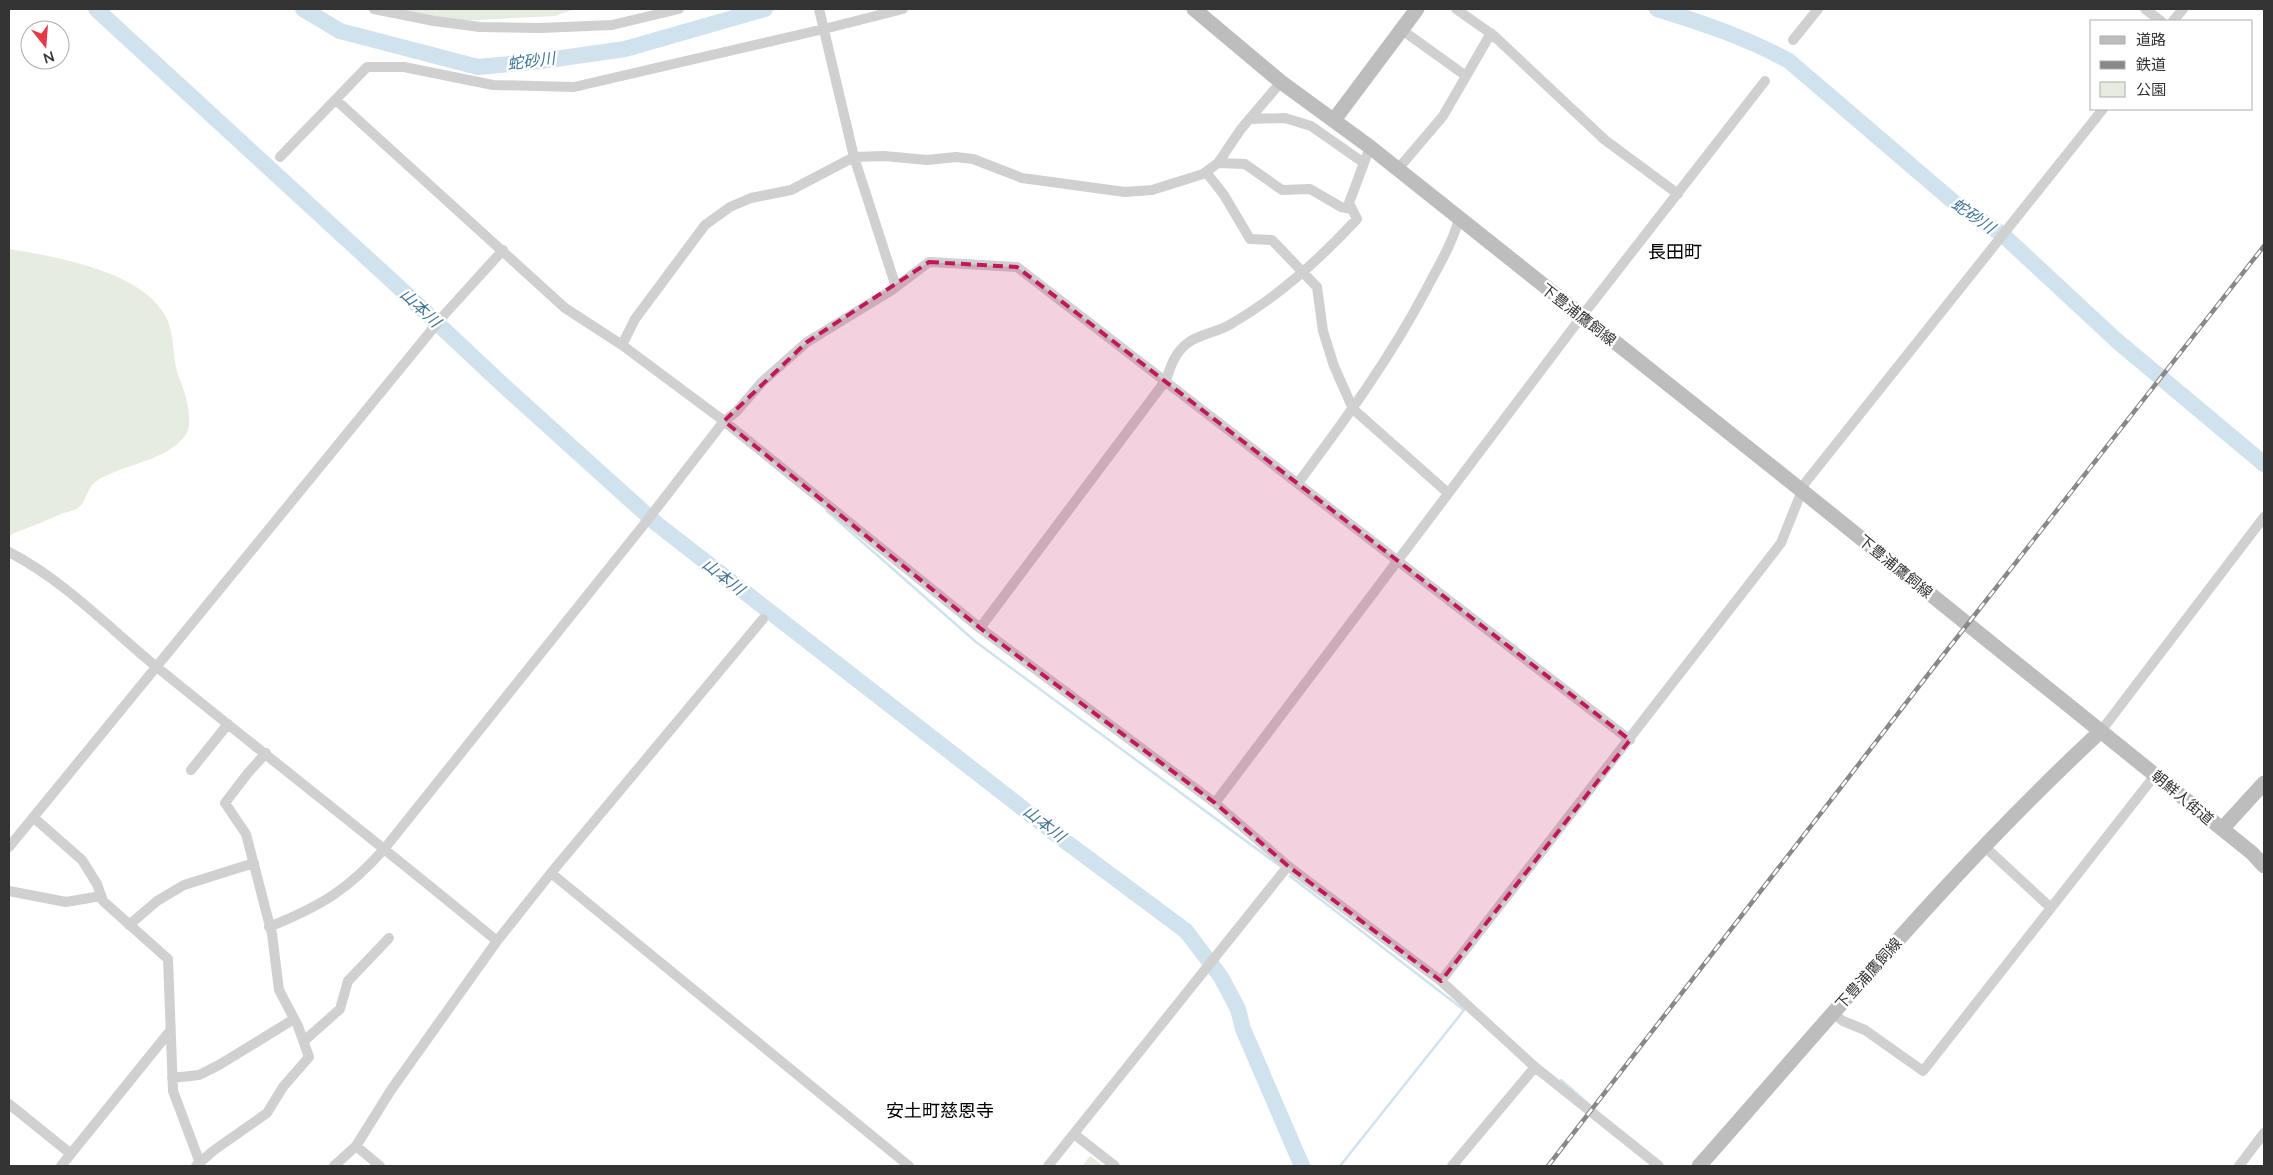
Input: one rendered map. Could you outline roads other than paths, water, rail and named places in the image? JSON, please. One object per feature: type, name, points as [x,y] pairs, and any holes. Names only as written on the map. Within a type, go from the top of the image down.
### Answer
[{"type":"main road","name":"下豊浦鷹飼線","points":[[1194,9],[1281,82],[1398,169],[2101,731],[1985,846],[1832,1013],[1699,1166]]},
{"type":"main road","points":[[1334,120],[1417,9]]},
{"type":"main road","name":"朝鮮人街道","points":[[2101,731],[2156,774],[2264,866]]},
{"type":"main road","points":[[2222,829],[2264,782]]},
{"type":"street","points":[[374,9],[471,26],[540,28],[612,25],[679,9]]},
{"type":"street","points":[[820,9],[854,157],[896,287]]},
{"type":"street","points":[[280,157],[366,67],[404,67],[493,85],[574,86],[903,9]]},
{"type":"street","points":[[1456,9],[1492,33],[1605,140],[1678,194]]},
{"type":"street","points":[[1794,40],[1818,9]]},
{"type":"street","points":[[2145,9],[2160,20]]},
{"type":"street","points":[[2174,20],[2183,9]]},
{"type":"street","points":[[1402,30],[1466,76]]},
{"type":"street","points":[[1398,169],[1432,131],[1492,33]]},
{"type":"street","points":[[1216,803],[1582,316],[1766,81]]},
{"type":"street","points":[[622,345],[635,319],[705,225],[730,207],[751,198],[791,190],[854,157],[884,156],[927,160],[956,156],[972,159],[1022,178],[1125,192],[1152,190],[1174,185],[1206,172],[1218,163],[1249,119],[1281,82]]},
{"type":"street","points":[[336,100],[565,308],[622,345],[724,421],[980,628],[1216,803],[1288,866],[1442,981],[1535,1067],[1659,1166]]},
{"type":"street","points":[[1442,981],[1781,543],[1801,490],[2102,110]]},
{"type":"street","points":[[1249,119],[1285,118],[1311,126],[1364,164]]},
{"type":"street","points":[[1311,126],[1324,125],[1334,120]]},
{"type":"street","points":[[980,628],[1166,380],[1174,356],[1190,341],[1230,325],[1273,296],[1325,252],[1357,219],[1349,203],[1370,147]]},
{"type":"street","points":[[1218,163],[1245,164],[1282,190],[1310,189],[1341,207],[1352,209]]},
{"type":"street","points":[[1206,172],[1224,195],[1250,239],[1272,240],[1317,288],[1323,331],[1334,366],[1353,409],[1448,493]]},
{"type":"street","points":[[1298,482],[1353,409],[1410,321],[1453,240],[1459,219]]},
{"type":"street","points":[[9,847],[444,316],[503,250]]},
{"type":"street","points":[[269,927],[318,905],[361,875],[385,848],[642,527],[724,421],[807,342],[896,287],[930,262],[1017,267],[1166,380],[1398,562],[1630,740]]},
{"type":"street","points":[[2101,731],[2264,517]]},
{"type":"street","points":[[9,552],[25,560],[71,594],[157,667],[385,848],[497,941]]},
{"type":"street","points":[[334,1166],[356,1146],[391,1090],[497,941],[551,873],[762,619]]},
{"type":"street","points":[[191,770],[228,724]]},
{"type":"street","points":[[34,817],[82,860],[103,901],[168,959],[173,1091],[198,1164],[213,1151],[267,1113],[282,1088],[309,1057],[304,1041],[279,990],[269,927],[246,834],[225,803],[248,773],[266,754]]},
{"type":"street","points":[[1832,1013],[1843,1021],[1865,1030],[1923,1071],[2156,774]]},
{"type":"street","points":[[1985,846],[2051,908]]},
{"type":"street","points":[[129,924],[157,901],[184,885],[254,863]]},
{"type":"street","points":[[1048,1166],[1288,866]]},
{"type":"street","points":[[551,873],[909,1166]]},
{"type":"street","points":[[9,891],[66,902],[101,896]]},
{"type":"street","points":[[304,1041],[340,1009],[348,981],[389,938]]},
{"type":"street","points":[[172,1078],[199,1075],[206,1072],[294,1019]]},
{"type":"street","points":[[61,1166],[170,1032]]},
{"type":"street","points":[[1452,1166],[1535,1067]]},
{"type":"street","points":[[9,1104],[71,1154]]},
{"type":"street","points":[[2239,1166],[2264,1133]]},
{"type":"street","points":[[1074,1134],[1115,1166]]},
{"type":"street","points":[[356,1146],[380,1166]]},
{"type":"waterway","name":"山本川","points":[[96,9],[503,385],[657,524],[1061,838],[1186,931],[1221,977],[1238,1009],[1243,1029],[1302,1166]]},
{"type":"waterway","name":"蛇砂川","points":[[303,9],[340,31],[478,67],[541,61],[625,49],[765,9]]},
{"type":"waterway","name":"蛇砂川","points":[[1657,9],[1724,32],[1757,45],[1789,61],[1956,204],[2002,234],[2116,340],[2264,464]]},
{"type":"waterway","points":[[827,511],[976,642],[1280,866]]},
{"type":"waterway","points":[[1290,876],[1464,1010],[1340,1166]]},
{"type":"waterway","points":[[1561,1080],[1592,1107]]},
{"type":"railway","points":[[1548,1166],[1937,663],[2264,246]]},
{"type":"district","name":"長田町","points":[[1675,251]]},
{"type":"district","name":"安土町慈恩寺","points":[[940,1110]]}]
